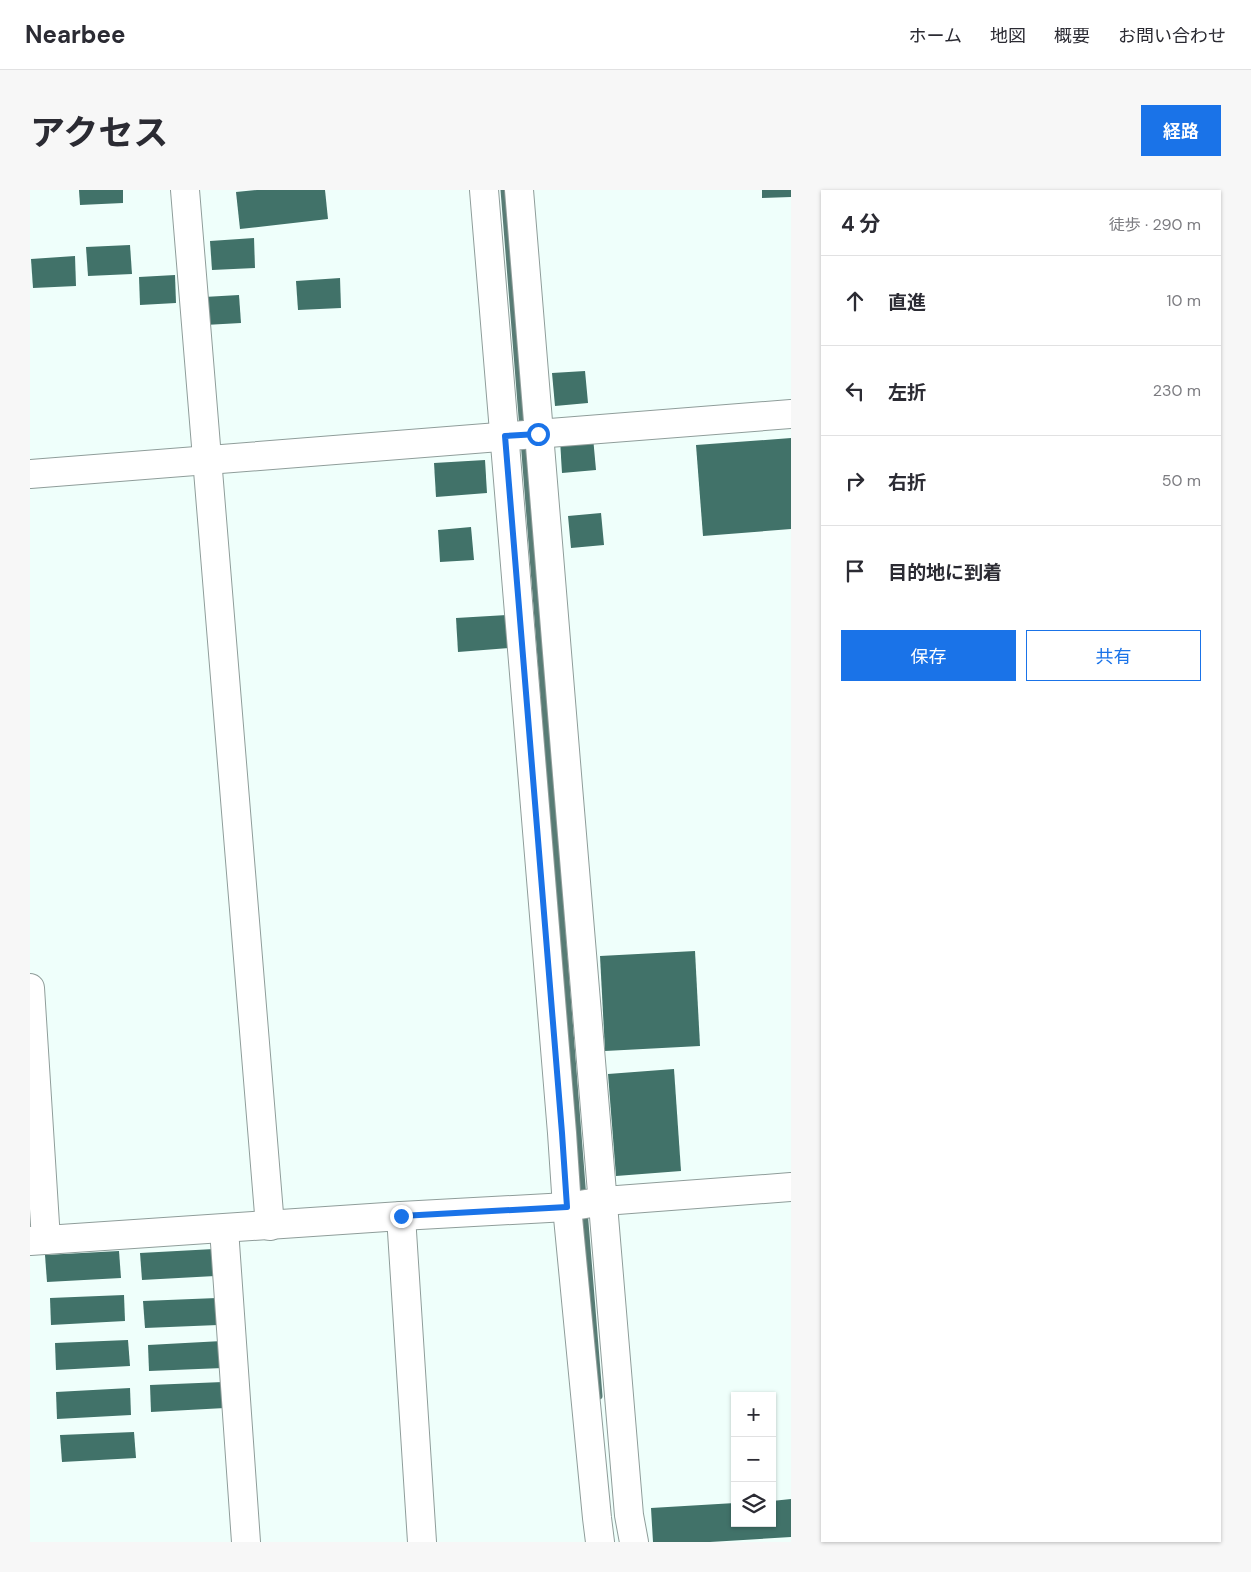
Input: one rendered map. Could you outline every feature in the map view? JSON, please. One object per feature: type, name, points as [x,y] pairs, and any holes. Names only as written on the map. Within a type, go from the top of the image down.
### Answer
[{"type":"street","points":[[185,190],[270,1226]]},
{"type":"street","points":[[484,190],[567,1207],[596,1518],[600,1542]]},
{"type":"street","points":[[518,190],[604,1201],[628,1515],[634,1542]]},
{"type":"street","points":[[30,474],[791,414]]},
{"type":"street","points":[[30,988],[38,1240],[567,1207],[604,1201],[791,1187]]},
{"type":"street","points":[[401,1216],[422,1542]]},
{"type":"street","points":[[224,1228],[246,1542]]},
{"type":"building","points":[[79,190],[123,190],[123,203],[80,205]]},
{"type":"building","points":[[257,190],[325,190],[328,219],[240,229],[236,192]]},
{"type":"building","points":[[762,190],[791,190],[791,197],[762,198]]},
{"type":"building","points":[[254,238],[255,268],[212,270],[210,241]]},
{"type":"building","points":[[130,245],[132,274],[88,276],[86,247]]},
{"type":"building","points":[[75,256],[76,286],[33,288],[31,259]]},
{"type":"building","points":[[175,275],[176,303],[140,305],[139,277]]},
{"type":"building","points":[[340,278],[341,308],[298,310],[296,281]]},
{"type":"building","points":[[239,295],[241,323],[205,325],[204,297]]},
{"type":"building","points":[[585,371],[588,403],[555,406],[552,373]]},
{"type":"building","points":[[593,437],[596,470],[562,473],[560,440]]},
{"type":"building","points":[[791,438],[791,529],[703,536],[696,445]]},
{"type":"building","points":[[485,460],[487,493],[436,497],[434,463]]},
{"type":"building","points":[[601,513],[604,545],[571,548],[568,516]]},
{"type":"building","points":[[471,527],[474,560],[440,562],[438,530]]},
{"type":"building","points":[[507,615],[509,648],[458,652],[456,618]]},
{"type":"building","points":[[695,951],[700,1046],[605,1051],[600,956]]},
{"type":"building","points":[[674,1069],[681,1171],[616,1176],[608,1074]]},
{"type":"building","points":[[214,1249],[215,1276],[142,1280],[140,1253]]},
{"type":"building","points":[[119,1251],[121,1278],[47,1282],[45,1255]]},
{"type":"building","points":[[124,1295],[125,1321],[51,1325],[50,1298]]},
{"type":"building","points":[[217,1298],[218,1325],[145,1328],[143,1301]]},
{"type":"building","points":[[128,1340],[130,1366],[56,1370],[55,1343]]},
{"type":"building","points":[[222,1341],[223,1368],[149,1371],[148,1345]]},
{"type":"building","points":[[223,1382],[225,1408],[151,1412],[150,1385]]},
{"type":"building","points":[[130,1388],[131,1415],[57,1419],[56,1392]]},
{"type":"building","points":[[134,1432],[136,1458],[62,1462],[60,1435]]},
{"type":"building","points":[[791,1499],[791,1537],[710,1542],[653,1542],[651,1508],[731,1503],[731,1527],[776,1527],[776,1501]]},
{"type":"waterway","points":[[504,190],[523,429]]},
{"type":"waterway","points":[[524,440],[583,1199]]},
{"type":"waterway","points":[[584,1210],[599,1396]]},
{"type":"route","points":[[401,1216],[567,1207],[505,436],[538,434]]}]
